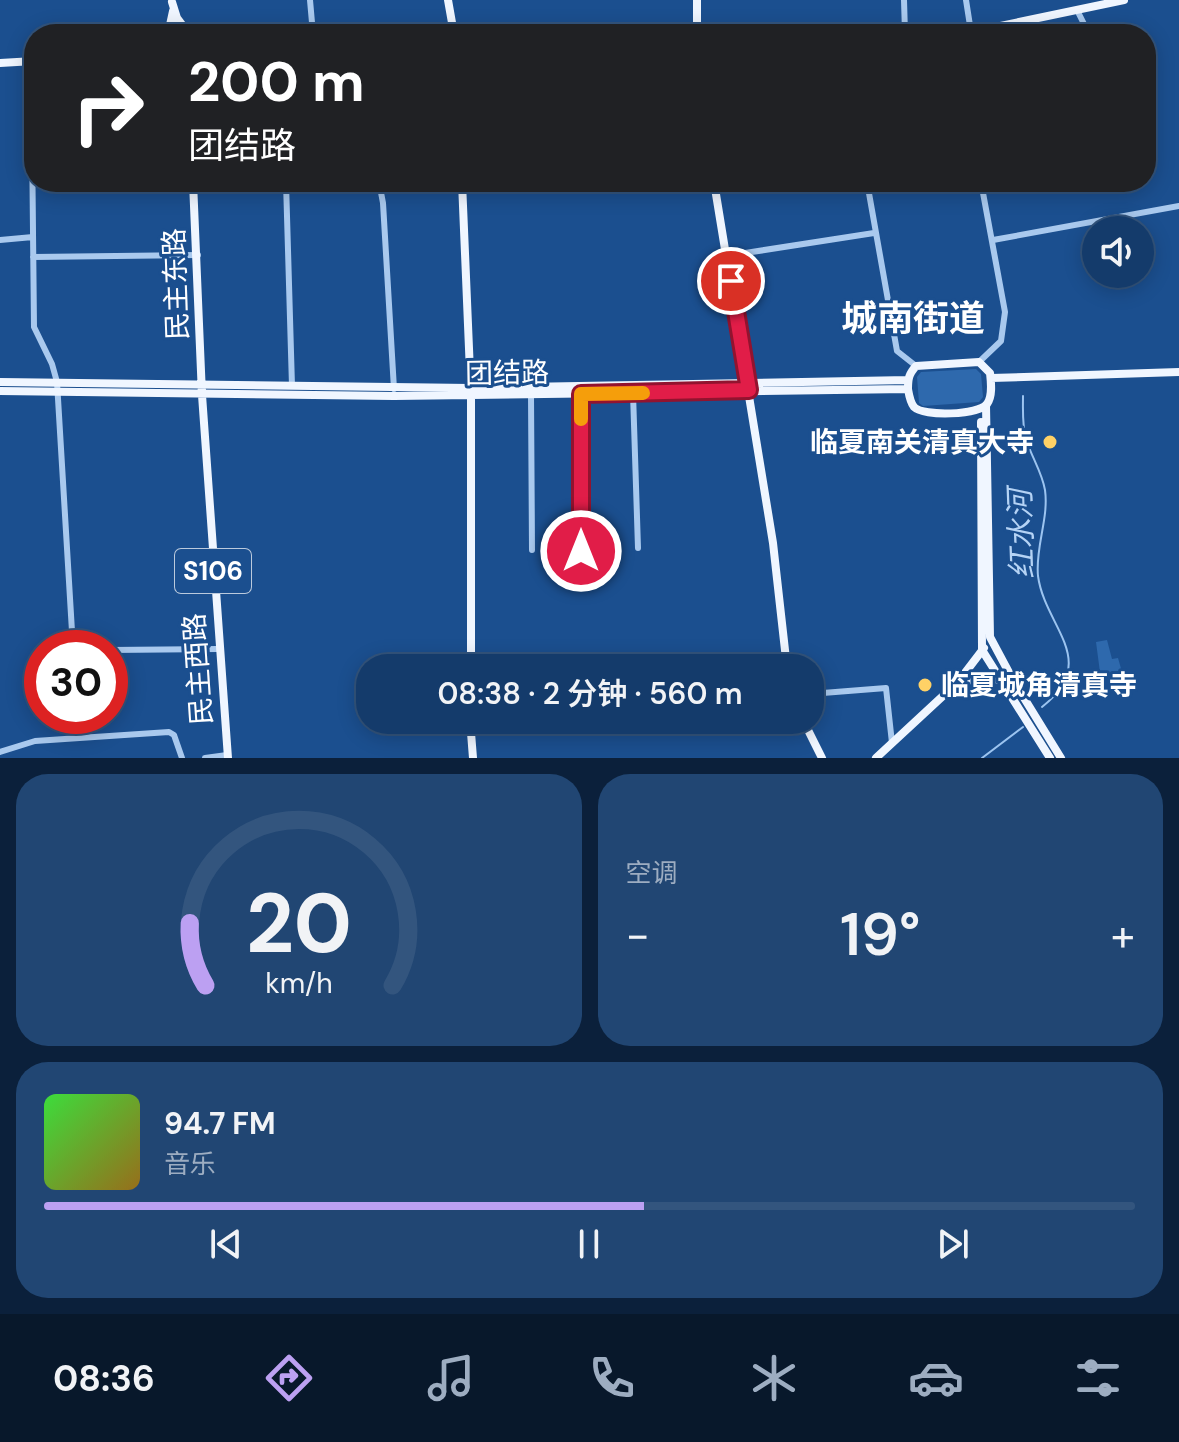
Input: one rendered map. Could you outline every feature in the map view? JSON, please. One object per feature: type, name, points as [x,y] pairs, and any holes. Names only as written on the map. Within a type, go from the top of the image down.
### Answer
[{"type":"main road","points":[[448,0],[452,24]]},
{"type":"main road","points":[[697,0],[697,24]]},
{"type":"main road","points":[[171,24],[172,1]]},
{"type":"main road","points":[[172,1],[178,24]]},
{"type":"main road","points":[[172,1],[182,24]]},
{"type":"main road","points":[[1009,24],[1118,1]]},
{"type":"main road","points":[[0,63],[24,62]]},
{"type":"main road","name":"民主东路","points":[[194,192],[202,385]]},
{"type":"main road","points":[[462,192],[470,392],[471,654]]},
{"type":"main road","points":[[716,192],[773,543],[785,654]]},
{"type":"main road","points":[[979,362],[990,373],[991,381],[990,397],[983,407],[976,412],[925,413],[915,408],[909,398],[908,385],[909,374],[916,366],[979,362]]},
{"type":"main road","points":[[991,381],[1179,375]]},
{"type":"main road","points":[[0,382],[57,387]]},
{"type":"main road","name":"民主西路","points":[[202,385],[218,649],[228,756]]},
{"type":"main road","name":"团结路","points":[[57,387],[202,395],[908,385]]},
{"type":"main road","name":"团结路","points":[[57,387],[292,386],[394,392]]},
{"type":"main road","points":[[0,391],[57,387]]},
{"type":"main road","name":"团结路","points":[[470,392],[531,395],[749,387]]},
{"type":"main road","points":[[983,407],[990,637],[1061,758]]},
{"type":"main road","points":[[983,407],[982,650],[1050,758]]},
{"type":"main road","points":[[876,758],[958,682],[990,637]]},
{"type":"main road","points":[[958,682],[986,678],[1013,680]]},
{"type":"main road","points":[[471,734],[473,758]]},
{"type":"main road","points":[[810,734],[822,758]]},
{"type":"street","points":[[310,0],[312,24]]},
{"type":"street","points":[[904,0],[905,24]]},
{"type":"street","points":[[966,0],[966,24]]},
{"type":"street","points":[[1077,10],[1084,24]]},
{"type":"street","points":[[33,192],[34,327],[52,364],[57,387],[72,630]]},
{"type":"street","points":[[286,192],[292,386]]},
{"type":"street","points":[[381,192],[385,219],[394,392]]},
{"type":"street","points":[[868,192],[897,351],[916,366]]},
{"type":"street","points":[[979,362],[1001,341],[1005,312],[983,192]]},
{"type":"street","points":[[993,240],[1179,206]]},
{"type":"street","points":[[726,256],[874,233]]},
{"type":"street","points":[[0,240],[33,237]]},
{"type":"street","points":[[33,257],[198,255]]},
{"type":"street","points":[[633,393],[638,548]]},
{"type":"street","points":[[581,394],[581,551]]},
{"type":"street","points":[[531,395],[532,550]]},
{"type":"street","points":[[128,650],[218,649]]},
{"type":"street","points":[[824,693],[886,688],[892,743]]},
{"type":"street","points":[[0,752],[35,741],[169,732],[174,735],[182,758]]},
{"type":"street","points":[[205,758],[228,756]]},
{"type":"shaded area","points":[[976,369],[981,374],[983,397],[979,402],[923,406],[919,403],[917,377],[921,372]]},
{"type":"shaded area","points":[[1107,640],[1112,659],[1118,658],[1122,672],[1101,680],[1096,642]]},
{"type":"waterway","name":"红水河","points":[[1023,396],[1025,434],[1041,477],[1046,501],[1038,576],[1069,659],[1067,674],[1059,690],[1042,707]]},
{"type":"waterway","name":"红水河","points":[[982,758],[1023,727]]},
{"type":"slow traffic","points":[[581,419],[581,394],[643,393]]},
{"type":"place","name":"临夏南关清真大寺","points":[[1050,442]]},
{"type":"place","name":"临夏城角清真寺","points":[[925,685]]},
{"type":"district","name":"城南街道","points":[[913,318]]},
{"type":"route","points":[[581,551],[581,394],[749,390],[731,281]]}]
